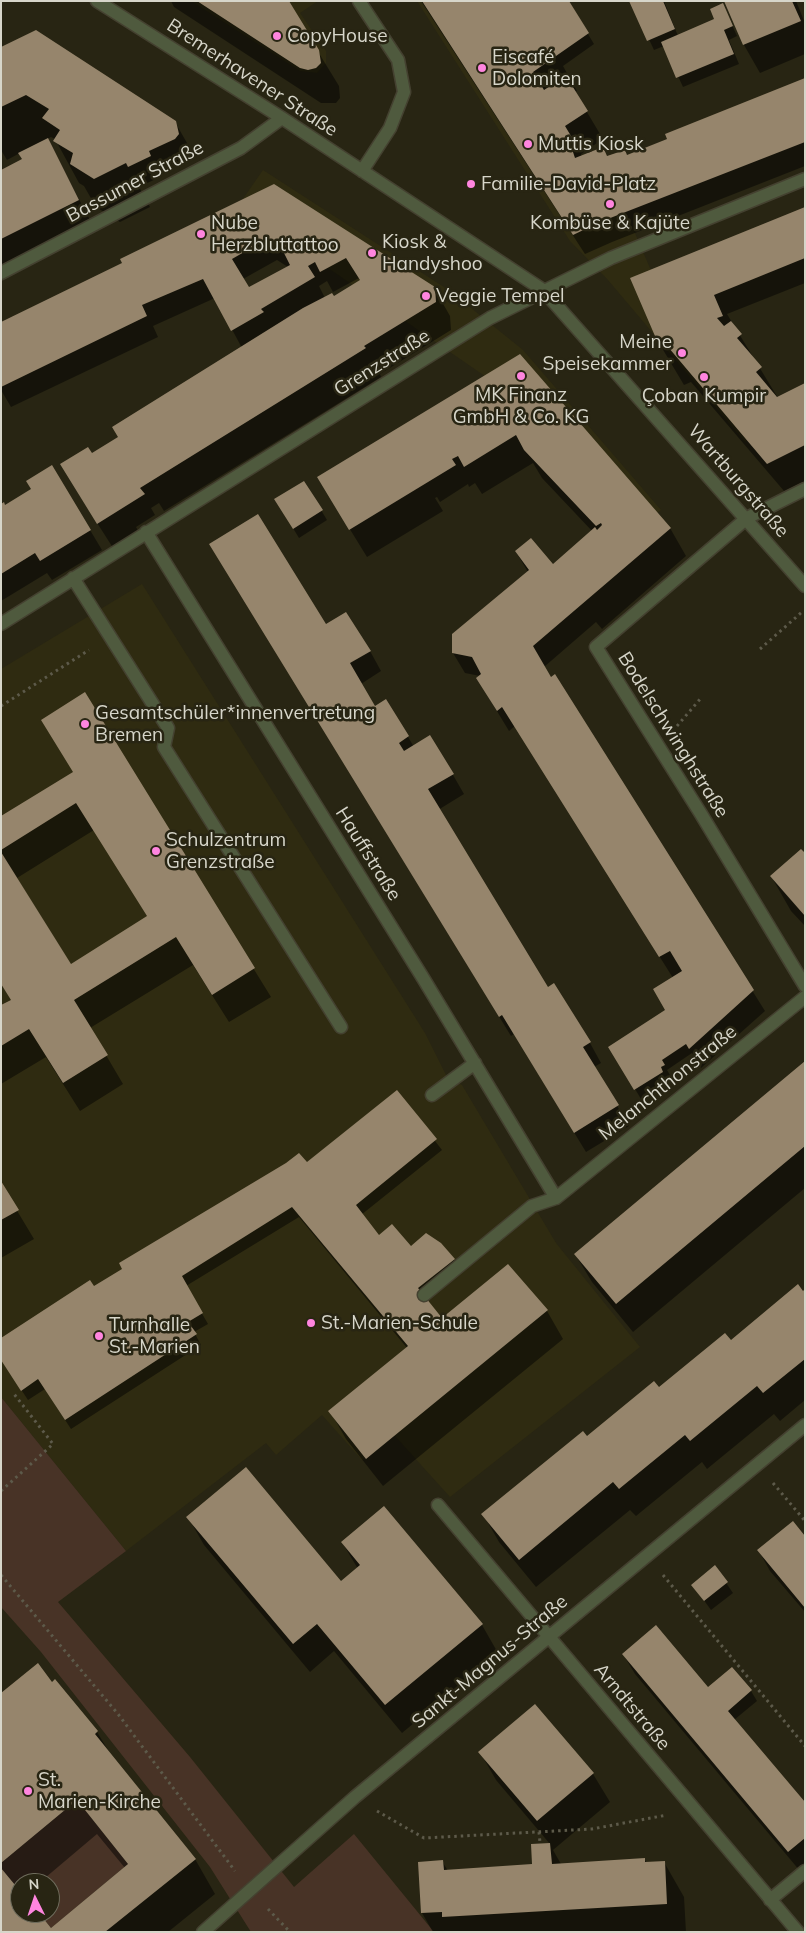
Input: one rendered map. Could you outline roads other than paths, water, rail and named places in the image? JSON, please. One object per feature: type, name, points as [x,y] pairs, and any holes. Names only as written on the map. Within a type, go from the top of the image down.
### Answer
[{"type":"street","name":"Bremerhavener Straße","points":[[97,1],[282,118],[543,290]]},
{"type":"street","points":[[360,1],[398,60],[404,92],[390,128],[362,171]]},
{"type":"street","name":"Bassumer Straße","points":[[1,273],[240,148],[282,118]]},
{"type":"street","name":"Grenzstraße","points":[[1,624],[490,318],[543,290],[611,258],[805,179]]},
{"type":"street","name":"Wartburgstraße","points":[[543,290],[747,518],[805,586]]},
{"type":"street","points":[[747,518],[805,489]]},
{"type":"street","name":"Bodelschwinghstraße","points":[[747,518],[596,647],[805,986]]},
{"type":"street","name":"Hauffstraße","points":[[146,532],[475,1063],[556,1198]]},
{"type":"street","points":[[73,578],[168,728],[164,747],[341,1027]]},
{"type":"street","name":"Melanchthonstraße","points":[[556,1198],[805,997]]},
{"type":"street","points":[[432,1095],[475,1063]]},
{"type":"street","points":[[424,1295],[532,1206],[556,1198]]},
{"type":"street","name":"Sankt-Magnus-Straße","points":[[203,1932],[355,1797],[805,1425]]},
{"type":"street","name":"Arndtstraße","points":[[438,1504],[548,1638],[798,1932]]},
{"type":"street","points":[[770,1900],[805,1871]]},
{"type":"place","name":"CopyHouse","points":[[277,36]]},
{"type":"place","name":"Eiscafé Dolomiten","points":[[482,68]]},
{"type":"place","name":"Muttis Kiosk","points":[[528,144]]},
{"type":"place","name":"Familie-David-Platz","points":[[471,184]]},
{"type":"place","name":"Kombüse & Kajüte","points":[[610,204]]},
{"type":"place","name":"Nube Herzbluttattoo","points":[[201,234]]},
{"type":"place","name":"Kiosk & Handyshoo","points":[[372,253]]},
{"type":"place","name":"Veggie Tempel","points":[[426,296]]},
{"type":"place","name":"Meine Speisekammer","points":[[682,353]]},
{"type":"place","name":"MK Finanz GmbH & Co. KG","points":[[521,376]]},
{"type":"place","name":"Çoban Kumpir","points":[[704,377]]},
{"type":"place","name":"Gesamtschüler*innenvertretung Bremen","points":[[85,724]]},
{"type":"place","name":"Schulzentrum Grenzstraße","points":[[156,851]]},
{"type":"place","name":"St.-Marien-Schule","points":[[311,1323]]},
{"type":"place","name":"Turnhalle St.-Marien","points":[[99,1336]]},
{"type":"place","name":"St. Marien-Kirche","points":[[28,1791]]}]
